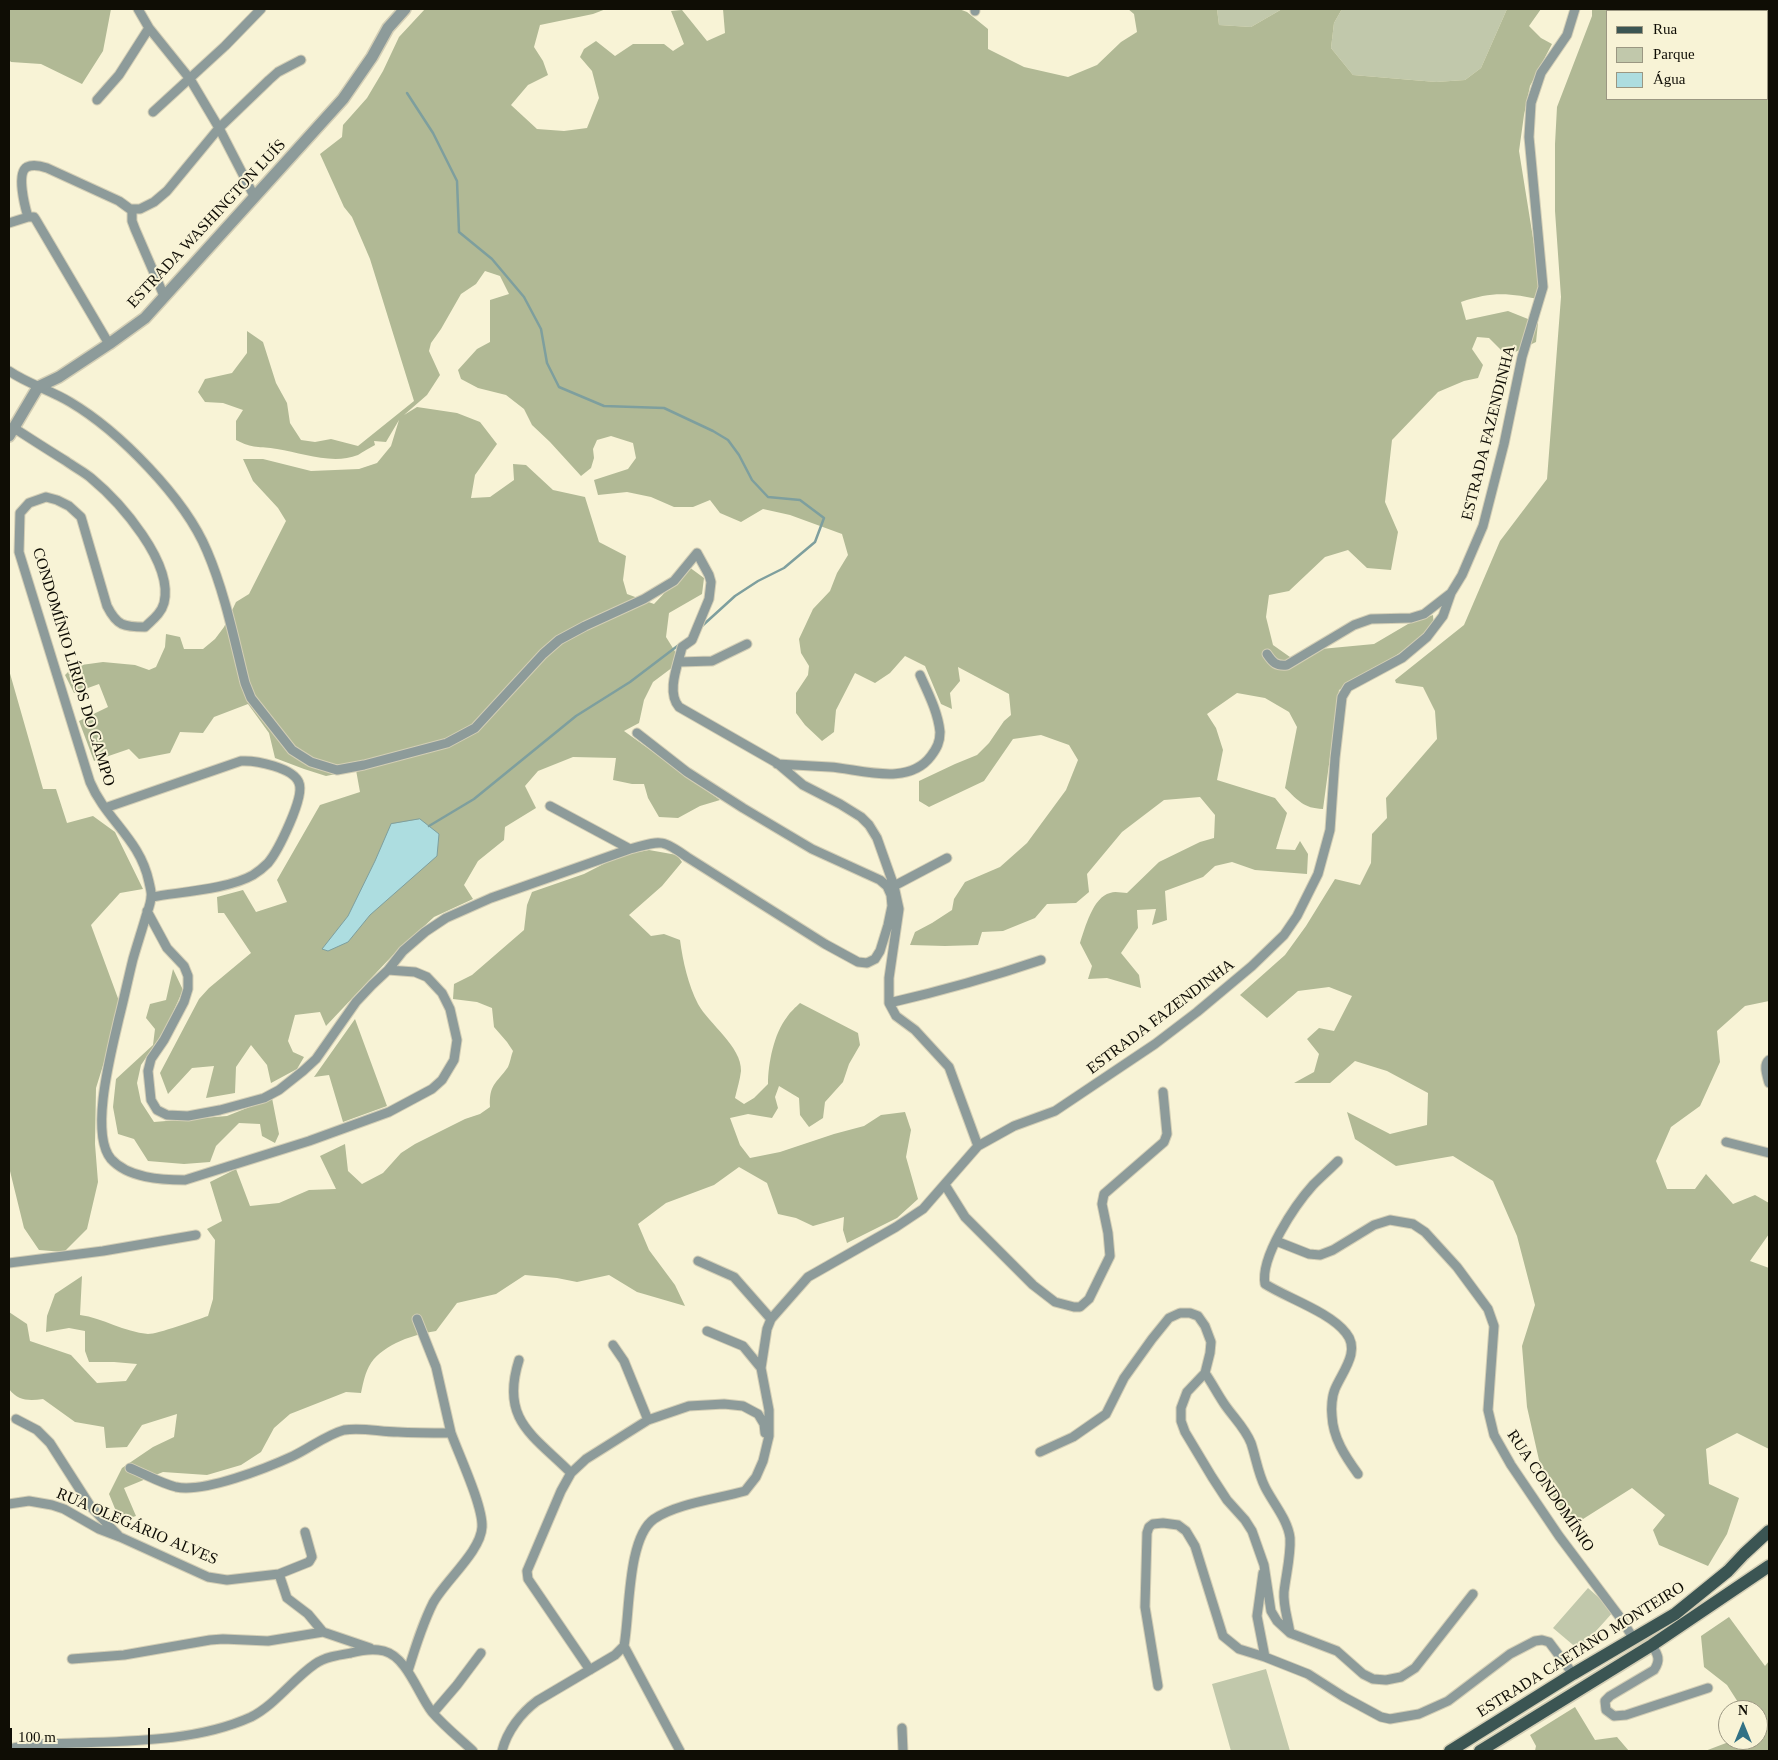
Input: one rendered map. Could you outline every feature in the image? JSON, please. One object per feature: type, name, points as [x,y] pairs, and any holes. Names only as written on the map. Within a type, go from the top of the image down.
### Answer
[{"type":"main road","name":"ESTRADA CAETANO MONTEIRO","points":[[1450,1751],[1688,1604],[1767,1535]]},
{"type":"main road","name":"ESTRADA CAETANO MONTEIRO","points":[[1480,1751],[1652,1645],[1769,1566]]},
{"type":"street","points":[[138,9],[148,28],[190,79],[219,128],[254,196]]},
{"type":"street","points":[[154,112],[260,9]]},
{"type":"street","name":"ESTRADA WASHINGTON LUÍS","points":[[38,387],[59,377],[145,318],[343,99],[372,57],[388,28],[405,9]]},
{"type":"street","name":"ESTRADA FAZENDINHA","points":[[624,1646],[633,1563],[644,1529],[654,1519],[670,1512],[699,1502],[745,1491],[756,1477],[763,1461],[769,1436],[769,1410],[761,1368],[766,1329],[771,1319],[808,1277],[896,1227],[923,1209],[978,1146],[1014,1126],[1055,1111],[1155,1044],[1198,1012],[1252,966],[1284,935],[1297,916],[1318,874],[1330,830],[1342,697],[1348,687],[1402,658],[1427,638],[1443,616],[1483,526],[1504,444],[1522,357],[1543,287],[1529,137],[1531,103],[1542,73],[1567,35],[1575,9]]},
{"type":"street","points":[[97,100],[114,80],[148,28]]},
{"type":"street","points":[[28,217],[23,196],[22,176],[24,169],[28,166],[37,165],[47,168],[119,201],[132,210],[140,209],[154,202],[167,191],[219,128],[278,72],[301,60]]},
{"type":"street","points":[[132,210],[132,221],[164,296]]},
{"type":"street","points":[[9,223],[34,217],[109,344]]},
{"type":"street","points":[[9,372],[69,402],[101,424],[125,445],[156,477],[192,522],[207,550],[218,581],[245,683],[251,698],[292,750],[311,762],[337,770],[364,765],[446,742],[475,728],[543,654],[559,640],[644,599],[674,581],[697,553],[711,582],[709,599],[692,640],[682,647],[672,691],[674,701],[679,707],[777,764],[804,785],[861,817],[877,838],[894,886],[899,909],[889,978],[889,1003],[896,1016],[915,1030],[950,1067],[978,1146]]},
{"type":"street","points":[[11,432],[38,387]]},
{"type":"street","name":"CONDOMÍNIO LÍRIOS DO CAMPO","points":[[11,432],[91,478],[132,519],[149,545],[161,570],[165,588],[164,604],[158,616],[145,627],[128,627],[114,618],[108,606],[81,517],[70,506],[46,497],[29,503],[20,513],[19,552],[90,782],[96,795],[137,850],[147,872],[152,897]]},
{"type":"street","points":[[1267,654],[1274,664],[1279,666],[1287,665],[1354,625],[1371,619],[1404,618],[1424,614],[1452,593]]},
{"type":"street","points":[[679,662],[712,661],[747,644]]},
{"type":"street","points":[[777,764],[832,767],[874,774],[892,774],[916,769],[927,762],[938,746],[940,733],[936,713],[920,675]]},
{"type":"street","points":[[147,911],[162,941],[184,966],[188,976],[188,989],[184,1002],[164,1040],[151,1059],[148,1071],[151,1100],[157,1110],[167,1115],[188,1116],[220,1110],[264,1098],[279,1090],[316,1060],[356,1002],[403,952],[424,932],[446,918],[491,898],[652,843],[662,842],[669,844],[825,944],[858,962],[867,963],[875,959],[880,951],[892,906],[891,895],[887,886],[880,880],[812,849],[743,808],[687,772],[638,733]]},
{"type":"street","points":[[105,808],[241,761],[250,760],[292,772],[300,785],[301,795],[280,845],[267,864],[254,874],[238,883],[152,897],[133,961],[106,1076],[101,1118],[105,1148],[110,1158],[117,1164],[138,1175],[166,1180],[186,1180],[308,1141],[389,1112],[432,1089],[442,1080],[454,1060],[457,1040],[450,1010],[442,994],[427,977],[415,972],[388,970]]},
{"type":"street","points":[[550,806],[630,849]]},
{"type":"street","points":[[894,886],[947,858]]},
{"type":"street","points":[[889,1003],[944,990],[1041,960]]},
{"type":"street","points":[[1768,1060],[1766,1068],[1769,1083]]},
{"type":"street","points":[[945,1185],[965,1217],[1033,1285],[1055,1302],[1074,1308],[1080,1307],[1089,1299],[1110,1256],[1108,1233],[1102,1204],[1104,1194],[1164,1142],[1167,1134],[1163,1092]]},
{"type":"street","points":[[1726,1142],[1769,1153]]},
{"type":"street","points":[[1338,1161],[1313,1186],[1289,1216],[1265,1266],[1263,1277],[1264,1284],[1329,1318],[1346,1332],[1350,1339],[1352,1350],[1349,1362],[1334,1391],[1332,1414],[1334,1434],[1358,1474]]},
{"type":"street","name":"RUA CONDOMÍNIO","points":[[1276,1241],[1309,1254],[1320,1255],[1333,1250],[1374,1225],[1390,1220],[1412,1224],[1425,1232],[1457,1266],[1488,1309],[1494,1326],[1488,1410],[1494,1436],[1516,1473],[1633,1638]]},
{"type":"street","points":[[9,1263],[103,1251],[196,1235]]},
{"type":"street","points":[[698,1261],[734,1277],[771,1319]]},
{"type":"street","points":[[1040,1452],[1073,1437],[1106,1414],[1124,1378],[1152,1339],[1170,1318],[1180,1313],[1190,1313],[1198,1316],[1205,1326],[1211,1342],[1205,1373],[1187,1392],[1181,1408],[1181,1421],[1185,1432],[1217,1485],[1252,1531],[1264,1565],[1271,1611],[1277,1621],[1290,1633],[1338,1651],[1363,1674],[1373,1679],[1386,1680],[1402,1677],[1415,1668],[1473,1594]]},
{"type":"street","points":[[408,1671],[419,1634],[434,1602],[478,1542],[482,1527],[480,1512],[451,1433],[436,1367],[418,1319]]},
{"type":"street","points":[[706,1331],[743,1346],[761,1368]]},
{"type":"street","points":[[613,1345],[624,1361],[648,1420]]},
{"type":"street","points":[[519,1360],[513,1392],[514,1408],[519,1419],[526,1429],[571,1473]]},
{"type":"street","points":[[1205,1373],[1224,1405],[1242,1426],[1251,1443],[1260,1476],[1287,1526],[1290,1537],[1284,1610],[1290,1633]]},
{"type":"street","points":[[590,1670],[528,1580],[527,1571],[561,1491],[571,1473],[586,1459],[648,1420],[689,1406],[724,1404],[744,1406],[758,1414],[764,1424],[765,1431],[756,1477]]},
{"type":"street","points":[[16,1419],[37,1430],[50,1443],[91,1507],[120,1537]]},
{"type":"street","points":[[130,1468],[162,1482],[178,1487],[191,1488],[225,1482],[293,1456],[343,1430],[451,1433]]},
{"type":"street","name":"RUA OLEGÁRIO ALVES","points":[[9,1504],[28,1501],[64,1509],[100,1529],[208,1578],[227,1580],[279,1574],[309,1562],[312,1556],[305,1532]]},
{"type":"street","points":[[1158,1686],[1145,1607],[1147,1532],[1153,1524],[1163,1523],[1178,1525],[1186,1531],[1195,1546],[1224,1636],[1238,1649],[1265,1657],[1308,1674],[1381,1717],[1390,1719],[1419,1714],[1448,1701],[1510,1654],[1535,1640],[1549,1642],[1572,1674]]},
{"type":"street","points":[[1264,1565],[1257,1616],[1265,1657]]},
{"type":"street","points":[[279,1574],[287,1598],[308,1614],[323,1632]]},
{"type":"street","points":[[72,1659],[124,1655],[210,1640],[268,1642],[323,1632],[394,1655],[408,1671],[422,1698],[433,1713],[473,1751]]},
{"type":"street","points":[[1652,1645],[1659,1656],[1654,1670],[1610,1696],[1605,1701],[1606,1710],[1614,1716],[1626,1715],[1708,1688]]},
{"type":"street","points":[[502,1751],[504,1742],[525,1710],[615,1655],[624,1646],[680,1751]]},
{"type":"street","points":[[9,1749],[32,1744],[151,1741],[183,1736],[228,1725],[252,1716],[265,1707],[316,1663],[327,1658],[370,1648]]},
{"type":"street","points":[[433,1713],[481,1653]]},
{"type":"street","points":[[902,1728],[903,1751]]},
{"type":"green space","points":[[9,9],[111,9],[103,51],[82,84],[41,64],[11,62],[9,60]]},
{"type":"green space","points":[[425,9],[606,9],[593,14],[540,25],[534,47],[543,61],[548,75],[528,85],[511,105],[537,129],[564,131],[587,128],[599,98],[592,71],[580,57],[584,49],[596,41],[615,56],[633,44],[664,44],[673,51],[684,44],[671,11],[682,10],[707,41],[725,33],[723,9],[959,9],[967,12],[988,29],[988,49],[1024,67],[1068,77],[1097,65],[1121,42],[1137,32],[1134,14],[1128,9],[1217,9],[1219,25],[1251,27],[1282,9],[1342,9],[1334,23],[1331,48],[1353,75],[1436,82],[1465,80],[1481,68],[1507,9],[1541,9],[1529,26],[1541,38],[1552,44],[1530,86],[1519,151],[1543,300],[1501,294],[1472,298],[1461,302],[1466,320],[1508,311],[1538,323],[1536,342],[1507,356],[1489,338],[1477,337],[1472,349],[1483,365],[1478,378],[1464,381],[1438,392],[1392,440],[1385,502],[1398,532],[1391,570],[1367,568],[1348,550],[1325,557],[1289,591],[1269,595],[1266,617],[1273,645],[1297,662],[1321,649],[1374,644],[1408,624],[1433,615],[1434,628],[1390,660],[1339,690],[1323,809],[1306,805],[1285,788],[1297,727],[1289,712],[1265,698],[1237,693],[1207,714],[1216,728],[1223,750],[1217,780],[1275,798],[1287,813],[1276,849],[1295,850],[1300,841],[1308,854],[1307,874],[1255,870],[1232,862],[1215,866],[1203,877],[1165,891],[1167,920],[1152,925],[1156,909],[1137,910],[1138,928],[1121,953],[1139,975],[1141,988],[1107,978],[1088,979],[1092,966],[1080,943],[1090,914],[1099,900],[1112,892],[1127,893],[1159,862],[1200,842],[1214,838],[1215,815],[1200,797],[1164,800],[1122,832],[1087,874],[1089,892],[1076,903],[1047,904],[1035,918],[1003,931],[982,932],[978,945],[910,945],[915,932],[952,910],[954,899],[965,882],[1000,867],[1027,843],[1066,790],[1078,760],[1069,745],[1041,735],[1013,739],[984,781],[929,807],[919,801],[919,781],[977,755],[1011,715],[1009,694],[958,667],[960,681],[950,693],[952,709],[941,704],[925,666],[905,656],[890,673],[875,683],[855,673],[836,710],[834,732],[822,741],[805,725],[796,713],[796,693],[808,675],[809,666],[801,653],[799,639],[813,609],[830,591],[837,573],[848,555],[842,534],[790,515],[763,509],[741,522],[720,513],[710,500],[693,507],[674,507],[651,497],[627,492],[598,495],[594,480],[628,469],[636,458],[633,443],[611,436],[597,440],[593,449],[594,458],[591,468],[581,476],[532,425],[524,409],[506,395],[478,388],[461,379],[458,370],[477,349],[490,342],[490,300],[509,294],[500,276],[485,271],[476,284],[461,294],[431,343],[429,351],[440,375],[427,395],[404,415],[417,407],[457,413],[480,422],[497,444],[475,475],[471,498],[490,497],[514,480],[513,464],[526,465],[553,490],[585,497],[599,542],[626,556],[623,580],[627,594],[654,604],[689,567],[704,578],[702,594],[669,613],[666,637],[681,661],[653,682],[644,700],[639,723],[624,731],[720,800],[700,806],[678,818],[659,817],[648,798],[644,784],[632,784],[613,780],[616,758],[573,757],[538,771],[525,786],[536,808],[505,827],[504,840],[478,861],[464,885],[473,899],[434,917],[393,955],[326,1026],[320,1012],[295,1015],[288,1041],[293,1052],[304,1057],[297,1069],[271,1083],[267,1065],[251,1045],[236,1067],[235,1093],[206,1098],[214,1066],[192,1068],[168,1094],[160,1073],[199,999],[209,988],[251,953],[224,913],[218,913],[217,897],[243,890],[256,912],[287,902],[277,880],[320,805],[360,792],[356,770],[326,776],[275,758],[269,733],[248,704],[214,717],[203,733],[180,732],[170,753],[139,759],[129,749],[94,761],[79,721],[108,707],[99,684],[74,693],[65,675],[74,666],[103,662],[135,665],[149,670],[156,667],[165,647],[166,634],[180,637],[184,649],[203,649],[215,639],[224,627],[236,602],[249,594],[286,521],[278,508],[253,481],[243,459],[263,459],[311,471],[359,469],[377,463],[391,446],[399,420],[386,442],[374,441],[375,445],[358,455],[348,458],[328,459],[247,445],[236,440],[236,421],[243,410],[223,403],[205,402],[198,392],[205,379],[232,373],[247,353],[247,331],[263,342],[276,383],[287,403],[290,423],[301,440],[315,442],[331,439],[358,446],[414,401],[370,259],[352,217],[344,207],[320,154],[342,137],[343,125],[367,98],[383,71],[399,37]]},
{"type":"green space","points":[[1217,9],[1282,9],[1251,27],[1219,25]]},
{"type":"green space","points":[[1342,9],[1507,9],[1481,68],[1465,80],[1436,82],[1353,75],[1331,48],[1334,23]]},
{"type":"green space","points":[[1592,9],[1769,9],[1769,1001],[1745,1006],[1717,1031],[1720,1062],[1700,1106],[1671,1127],[1656,1161],[1667,1189],[1695,1189],[1706,1174],[1733,1204],[1755,1195],[1769,1203],[1769,1234],[1750,1261],[1769,1268],[1769,1449],[1737,1433],[1706,1449],[1709,1484],[1739,1498],[1727,1534],[1708,1566],[1659,1545],[1653,1530],[1665,1515],[1632,1488],[1572,1526],[1544,1482],[1527,1407],[1522,1346],[1535,1305],[1517,1236],[1493,1181],[1453,1156],[1396,1166],[1355,1139],[1347,1112],[1390,1134],[1427,1125],[1428,1093],[1387,1071],[1355,1061],[1330,1083],[1294,1083],[1314,1072],[1319,1054],[1307,1039],[1319,1028],[1334,1031],[1352,996],[1329,987],[1298,991],[1267,1018],[1240,995],[1285,955],[1306,926],[1335,879],[1360,885],[1371,863],[1372,834],[1387,818],[1386,798],[1437,739],[1435,711],[1423,687],[1396,683],[1395,680],[1464,625],[1500,541],[1547,479],[1561,297],[1555,211],[1557,107],[1592,16]]},
{"type":"green space","points":[[9,670],[43,789],[56,789],[67,823],[93,816],[115,832],[143,889],[120,893],[91,925],[119,1001],[114,1030],[96,1088],[95,1144],[98,1182],[87,1229],[64,1252],[39,1250],[24,1228],[9,1167]]},
{"type":"green space","points":[[649,850],[677,855],[682,862],[662,886],[629,915],[651,936],[664,934],[680,940],[686,973],[698,1004],[731,1045],[740,1062],[741,1071],[735,1098],[744,1104],[754,1098],[768,1084],[769,1067],[775,1040],[788,1015],[800,1003],[858,1033],[860,1045],[849,1064],[843,1082],[825,1102],[823,1118],[809,1127],[800,1115],[799,1098],[779,1086],[775,1097],[778,1108],[772,1118],[748,1114],[730,1118],[740,1145],[750,1158],[780,1152],[864,1126],[881,1115],[905,1112],[911,1130],[906,1157],[918,1199],[897,1218],[847,1243],[843,1230],[844,1217],[813,1226],[796,1218],[778,1214],[767,1183],[739,1167],[714,1185],[666,1203],[638,1224],[649,1250],[675,1285],[685,1306],[637,1292],[609,1275],[577,1282],[525,1275],[496,1294],[457,1303],[436,1331],[410,1337],[384,1350],[371,1363],[364,1378],[361,1393],[346,1392],[290,1414],[274,1428],[261,1452],[241,1465],[207,1475],[163,1472],[124,1488],[136,1516],[120,1521],[109,1494],[122,1468],[153,1447],[174,1437],[177,1414],[142,1425],[127,1447],[106,1448],[104,1427],[75,1422],[43,1399],[28,1400],[16,1396],[9,1389],[9,1312],[27,1324],[30,1341],[71,1355],[97,1383],[126,1381],[137,1364],[89,1362],[85,1351],[85,1331],[69,1328],[46,1332],[47,1316],[55,1294],[82,1276],[80,1315],[139,1333],[160,1332],[208,1316],[213,1299],[215,1240],[207,1229],[222,1221],[210,1182],[236,1169],[250,1206],[279,1203],[309,1190],[336,1189],[320,1156],[345,1144],[348,1171],[362,1184],[383,1173],[401,1153],[415,1144],[465,1119],[480,1114],[490,1107],[492,1089],[508,1067],[513,1051],[494,1027],[492,1008],[477,1002],[453,999],[454,984],[472,975],[524,930],[527,905],[532,892],[584,874],[621,855]]},
{"type":"green space","points":[[173,969],[183,990],[166,1028],[141,1065],[137,1083],[141,1102],[154,1122],[227,1116],[272,1098],[279,1134],[275,1143],[262,1136],[260,1124],[239,1123],[216,1146],[210,1162],[184,1164],[148,1161],[134,1139],[118,1134],[113,1107],[116,1079],[153,1045],[155,1029],[146,1018],[150,1004],[166,1000]]},
{"type":"green space","points":[[355,1019],[387,1106],[343,1122],[329,1075],[314,1077]]},
{"type":"green space","points":[[1588,1588],[1614,1611],[1579,1650],[1553,1628]]},
{"type":"green space","points":[[1729,1617],[1765,1666],[1769,1661],[1769,1751],[1705,1751],[1718,1746],[1718,1750],[1768,1750],[1768,1700],[1737,1700],[1727,1685],[1704,1667],[1701,1636]]},
{"type":"green space","points":[[1266,1669],[1290,1751],[1231,1751],[1212,1684]]},
{"type":"green space","points":[[1575,1707],[1595,1740],[1617,1737],[1629,1751],[1535,1751],[1536,1746],[1530,1735]]},
{"type":"water","points":[[420,819],[439,834],[437,856],[370,915],[348,942],[328,951],[322,949],[348,916],[391,824]]},
{"type":"waterway","points":[[407,93],[433,133],[457,181],[459,232],[492,259],[524,297],[541,329],[547,363],[559,387],[604,406],[664,408],[713,431],[728,440],[739,455],[752,480],[768,497],[800,500],[824,518],[815,542],[784,568],[758,581],[735,596],[702,626]]},
{"type":"waterway","points":[[429,826],[474,799],[576,716],[630,682],[680,644]]}]
